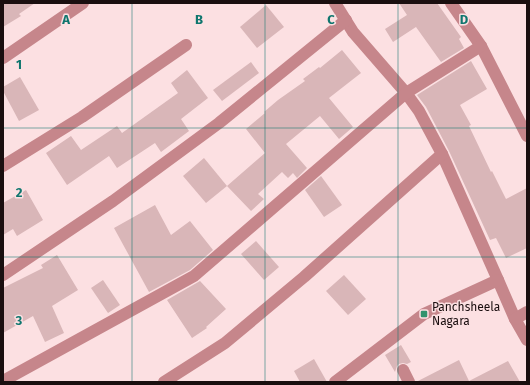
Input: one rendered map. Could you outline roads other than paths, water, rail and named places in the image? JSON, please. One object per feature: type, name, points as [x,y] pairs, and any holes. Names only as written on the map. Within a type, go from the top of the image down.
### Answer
[{"type":"street","points":[[3,58],[83,3]]},
{"type":"street","points":[[335,3],[353,32],[406,93],[419,111],[442,154],[498,280],[527,340]]},
{"type":"street","points":[[451,3],[481,46],[527,136]]},
{"type":"street","points":[[3,275],[113,201],[213,127],[346,20]]},
{"type":"street","points":[[3,166],[82,117],[186,45]]},
{"type":"street","points":[[3,381],[194,276],[406,93],[481,46]]},
{"type":"street","points":[[164,382],[225,342],[255,318],[304,277],[442,154]]},
{"type":"street","points":[[335,382],[424,314],[498,280]]},
{"type":"street","points":[[516,319],[527,312]]},
{"type":"street","points":[[403,370],[409,382]]},
{"type":"place","name":"Panchsheela Nagara","points":[[424,314]]}]
